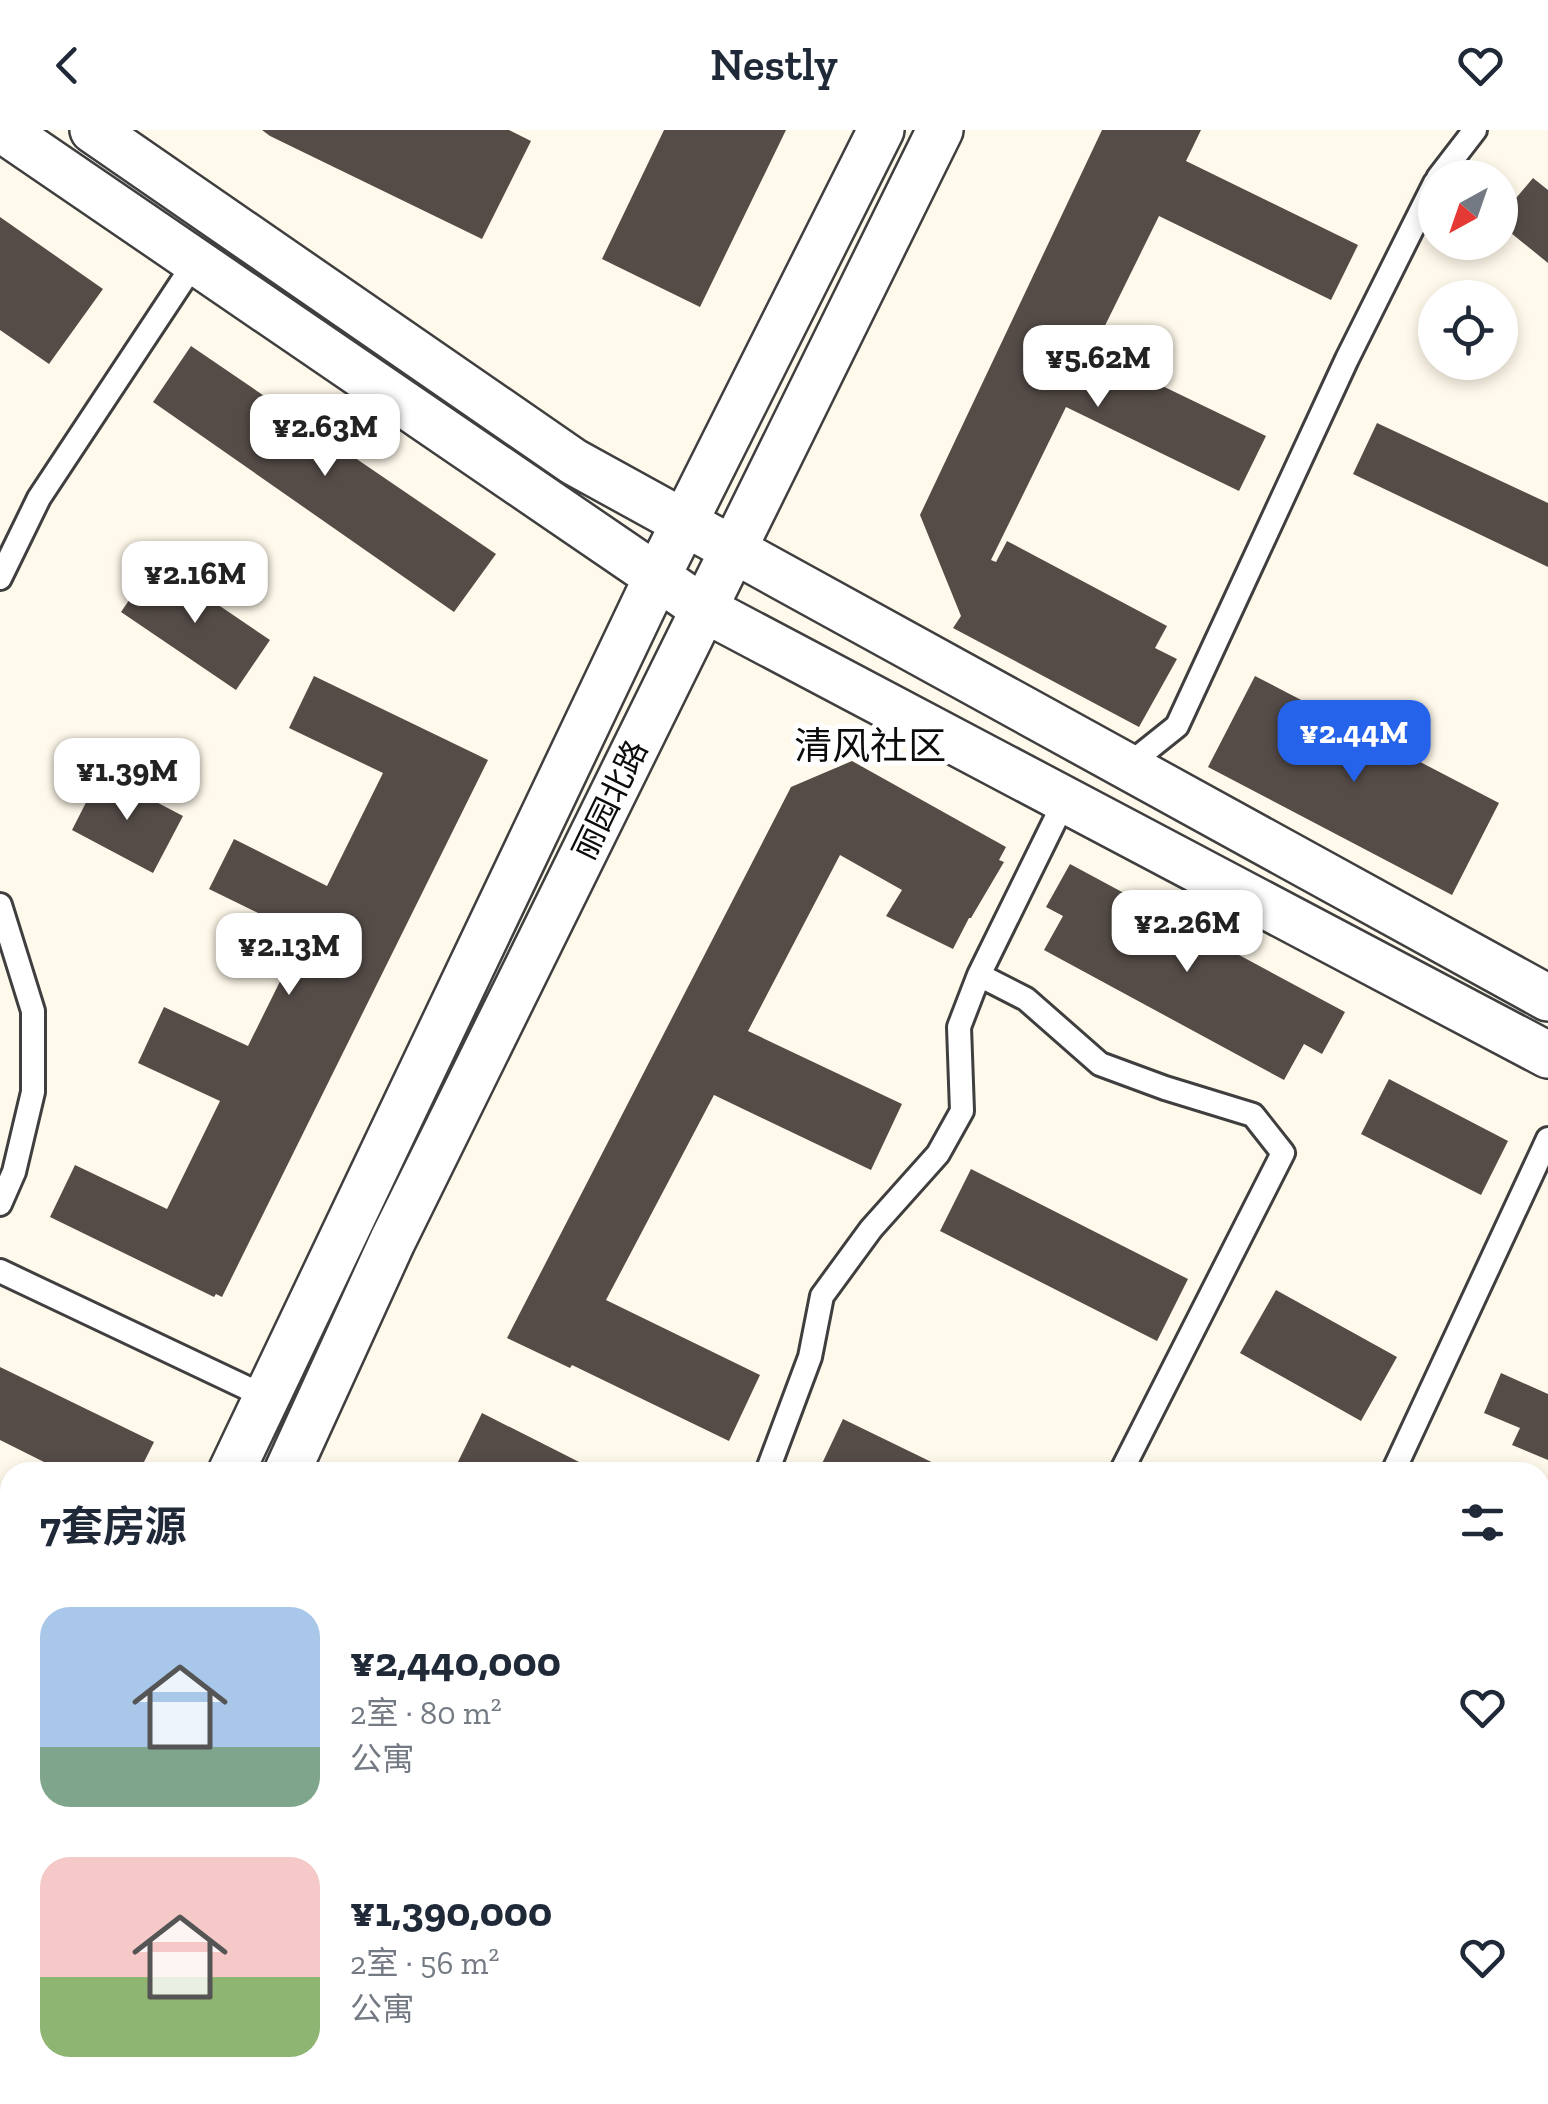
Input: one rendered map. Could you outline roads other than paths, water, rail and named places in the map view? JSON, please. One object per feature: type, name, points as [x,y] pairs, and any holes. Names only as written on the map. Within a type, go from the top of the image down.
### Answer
[{"type":"street","points":[[3,130],[704,610],[1548,1056]]},
{"type":"street","points":[[93,130],[574,462],[1548,998]]},
{"type":"street","name":"丽园北路","points":[[235,1462],[656,579],[881,130]]},
{"type":"street","name":"丽园北路","points":[[292,1462],[392,1242],[940,130]]},
{"type":"lane","points":[[1452,160],[1475,130]]},
{"type":"lane","points":[[1127,766],[1177,726],[1347,359],[1418,216]]},
{"type":"lane","points":[[0,578],[39,498],[195,262]]},
{"type":"lane","points":[[771,1462],[810,1357],[822,1296],[870,1229],[938,1154],[962,1111],[959,1026],[979,975],[1065,800]]},
{"type":"lane","points":[[0,906],[33,1010],[34,1092],[14,1172],[0,1204]]},
{"type":"lane","points":[[979,975],[1026,999],[1100,1064],[1252,1115],[1283,1153],[1126,1462]]},
{"type":"lane","points":[[1398,1462],[1548,1139]]},
{"type":"lane","points":[[0,1272],[266,1397]]},
{"type":"district","name":"清风社区","points":[[870,746]]}]
